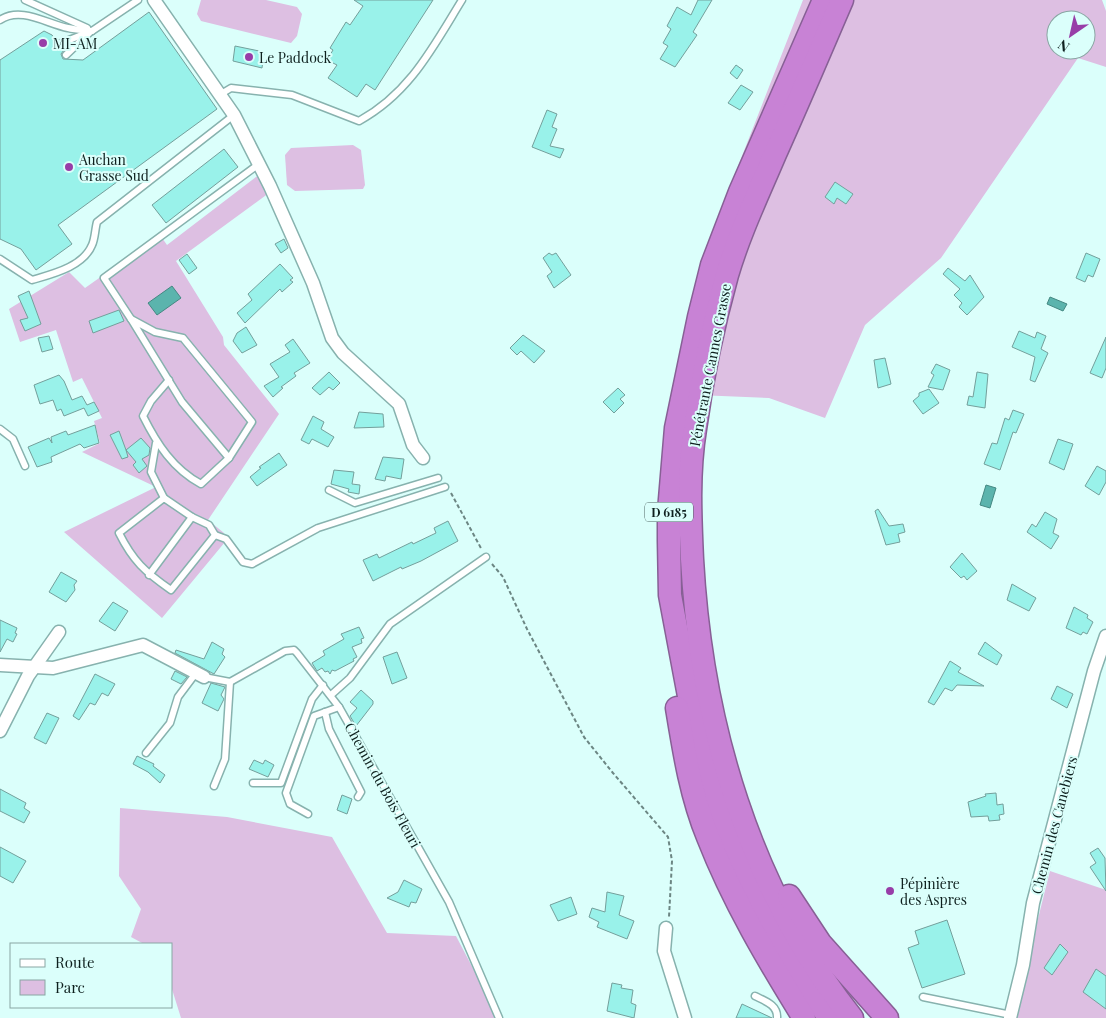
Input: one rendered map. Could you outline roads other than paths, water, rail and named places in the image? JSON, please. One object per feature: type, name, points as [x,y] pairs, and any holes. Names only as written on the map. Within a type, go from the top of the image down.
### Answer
[{"type":"highway","name":"Pénétrante Cannes Grasse","points":[[824,0],[740,192],[712,265],[676,428],[669,512],[670,595],[692,712],[718,808],[750,885],[829,1018]]},
{"type":"highway","name":"Pénétrante Cannes Grasse","points":[[842,0],[757,195],[728,273],[715,322],[694,431],[690,511],[694,587],[703,665],[721,753],[738,806],[767,878],[794,932],[852,1018]]},
{"type":"highway","points":[[670,595],[668,639],[676,702],[689,774],[707,836],[768,960],[804,1018]]},
{"type":"highway","points":[[738,806],[762,844],[789,895],[820,943],[887,1018]]},
{"type":"street","points":[[154,0],[234,115],[259,164],[313,283],[332,338],[343,353],[398,404],[412,444],[423,458]]},
{"type":"street","points":[[0,731],[35,667],[59,632]]},
{"type":"street","name":"Chemin des Canebiers","points":[[1011,1017],[1033,902],[1094,671],[1106,636]]},
{"type":"street","points":[[0,665],[53,668],[143,646],[200,675]]},
{"type":"street","points":[[666,928],[664,951],[685,1018]]},
{"type":"lane","points":[[25,0],[92,31]]},
{"type":"lane","points":[[66,55],[92,31],[138,0]]},
{"type":"lane","points":[[221,94],[231,88],[292,95],[359,121],[382,109],[401,89],[428,56],[462,0]]},
{"type":"lane","points":[[0,20],[7,15],[22,15],[68,28],[92,31]]},
{"type":"lane","points":[[59,44],[92,31]]},
{"type":"lane","points":[[0,258],[32,280],[53,274],[81,260],[92,246],[97,222],[234,115]]},
{"type":"lane","points":[[229,458],[182,402],[132,319],[104,278],[259,164]]},
{"type":"lane","points":[[132,319],[156,332],[184,338],[252,422],[229,458],[201,484],[184,475],[156,443],[143,416],[151,401],[169,380]]},
{"type":"lane","points":[[0,429],[13,439],[25,466]]},
{"type":"lane","points":[[156,443],[151,472],[164,498],[192,517],[209,525],[215,535],[226,539],[243,562],[252,564],[318,528],[445,486]]},
{"type":"lane","points":[[329,490],[355,503],[438,478]]},
{"type":"lane","points":[[164,498],[118,533],[130,554],[149,575],[171,590],[215,535]]},
{"type":"lane","points":[[149,575],[192,517]]},
{"type":"lane","points":[[331,695],[350,678],[390,624],[486,557]]},
{"type":"lane","name":"Chemin du Bois Fleuri","points":[[230,682],[290,650],[296,653],[331,695],[449,902],[498,1018]]},
{"type":"lane","points":[[146,752],[170,723],[178,697],[200,675],[230,682],[225,759],[214,786]]},
{"type":"lane","points":[[253,784],[281,783],[312,699],[323,685]]},
{"type":"lane","points":[[308,814],[290,804],[286,793],[314,716],[339,707]]},
{"type":"lane","points":[[325,712],[329,729],[361,792],[358,797]]},
{"type":"lane","points":[[755,996],[772,1006],[776,1010],[777,1018]]},
{"type":"lane","points":[[924,997],[1011,1017]]},
{"type":"water","points":[[172,286],[181,298],[157,315],[148,303]]},
{"type":"water","points":[[1050,297],[1067,304],[1063,311],[1047,304]]},
{"type":"water","points":[[986,485],[996,488],[990,508],[980,505]]},
{"type":"place","name":"MI-AM","points":[[43,43]]},
{"type":"place","name":"Le Paddock","points":[[249,57]]},
{"type":"place","name":"Auchan Grasse Sud","points":[[69,167]]},
{"type":"place","name":"Pépinière des Aspres","points":[[890,891]]}]
